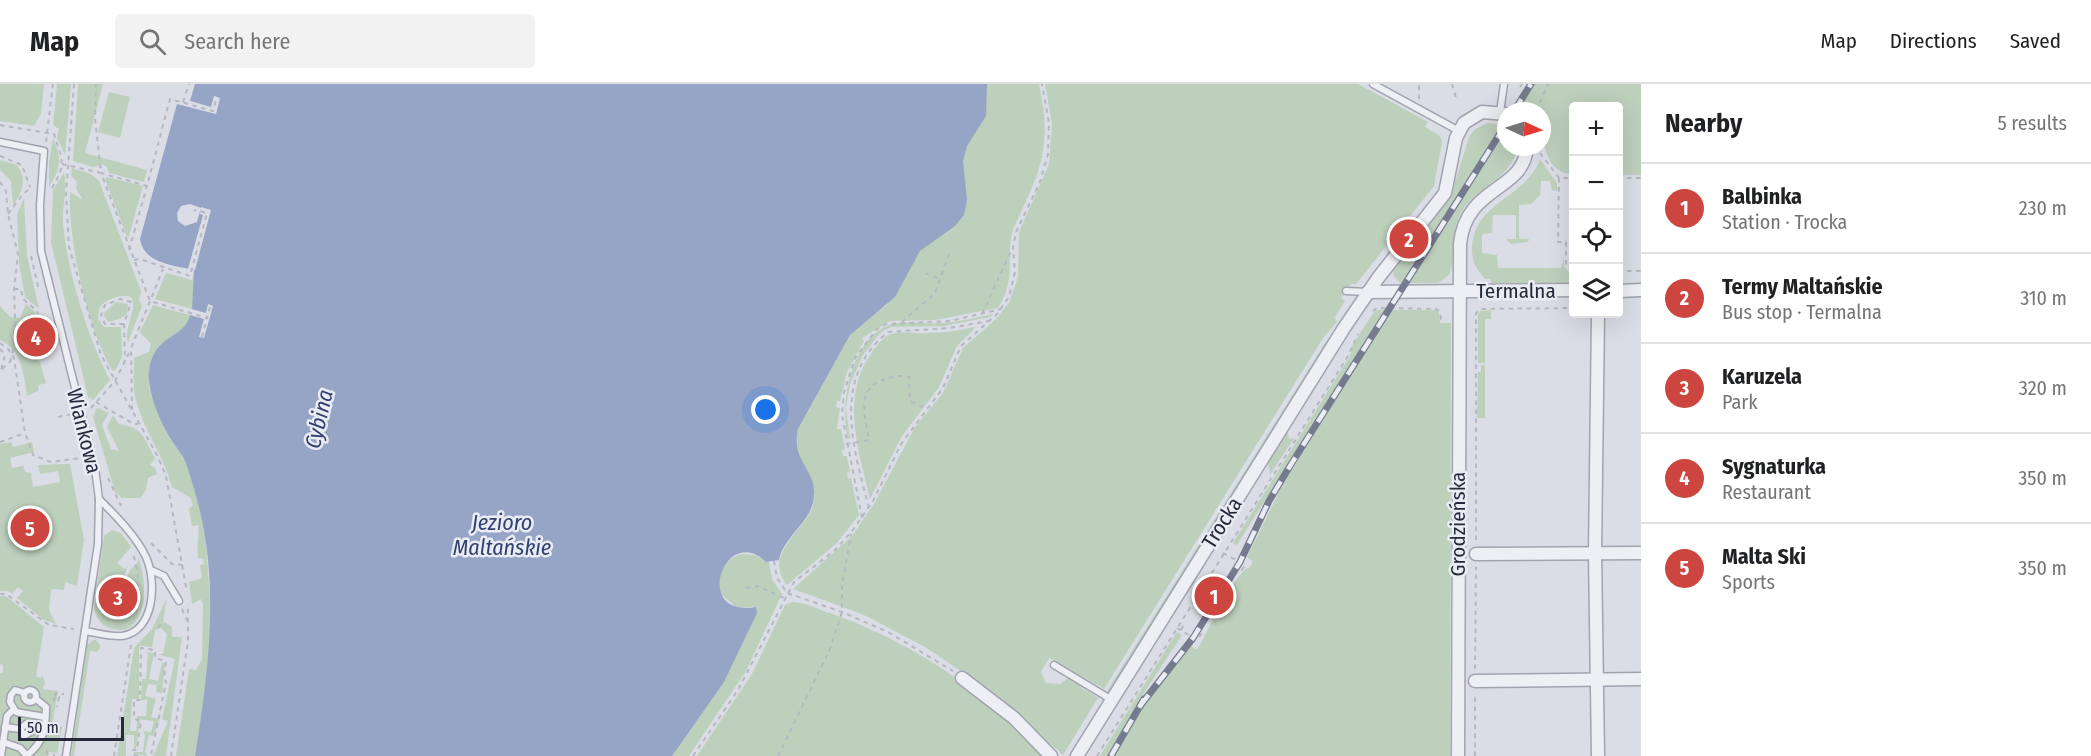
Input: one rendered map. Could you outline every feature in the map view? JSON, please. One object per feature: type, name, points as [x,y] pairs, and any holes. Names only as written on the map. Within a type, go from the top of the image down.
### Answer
[{"type":"street","points":[[1368,292],[1445,193],[1459,131],[1474,115],[1497,113]]},
{"type":"street","name":"Termalna","points":[[1458,291],[1460,238],[1468,216],[1477,203],[1515,174],[1528,156]]},
{"type":"street","points":[[1623,291],[1641,290]]},
{"type":"street","name":"Grodzieńska","points":[[1458,291],[1458,756]]},
{"type":"street","name":"Termalna","points":[[1368,292],[1569,291]]},
{"type":"street","name":"Trocka","points":[[1077,756],[1368,292]]},
{"type":"street","points":[[1598,318],[1595,553],[1598,756]]},
{"type":"street","points":[[1476,554],[1641,553]]},
{"type":"street","points":[[963,678],[1014,718],[1052,756]]},
{"type":"street","points":[[1475,681],[1641,679]]},
{"type":"lane","points":[[1373,84],[1459,131]]},
{"type":"lane","points":[[1503,102],[1504,84]]},
{"type":"lane","points":[[0,142],[44,151]]},
{"type":"lane","name":"Wiankowa","points":[[44,151],[41,189],[41,251],[92,457],[99,499],[98,544],[66,756]]},
{"type":"lane","points":[[1346,291],[1368,292]]},
{"type":"lane","points":[[86,630],[121,636],[138,630],[149,609],[151,570],[137,543],[99,499]]},
{"type":"lane","points":[[1458,555],[1476,554]]},
{"type":"lane","points":[[151,570],[164,576],[179,601]]},
{"type":"lane","points":[[1054,665],[1112,700]]},
{"type":"lane","points":[[1458,681],[1475,681]]},
{"type":"lane","points":[[16,746],[26,724],[28,715],[33,701],[34,692],[25,693],[18,690],[12,693],[10,700],[19,714],[28,715],[45,717]]},
{"type":"lane","points":[[3,742],[16,746],[27,756],[40,744],[46,707],[25,699],[25,693]]},
{"type":"lane","points":[[1,756],[7,716],[14,709]]},
{"type":"lane","points":[[26,724],[32,731],[43,732]]},
{"type":"lane","points":[[6,727],[29,735],[32,731]]},
{"type":"path","points":[[44,151],[52,84]]},
{"type":"path","points":[[74,84],[66,220],[69,247],[101,355],[166,476],[183,565],[188,625],[171,756]]},
{"type":"path","points":[[96,84],[96,118],[101,173],[150,301]]},
{"type":"path","points":[[183,102],[189,84]]},
{"type":"path","points":[[981,314],[1040,182],[1048,154],[1049,123],[1042,84]]},
{"type":"path","points":[[1419,84],[1419,99]]},
{"type":"path","points":[[1452,84],[1457,101]]},
{"type":"path","points":[[1540,102],[1548,84]]},
{"type":"path","points":[[129,250],[170,99],[213,111],[216,100]]},
{"type":"path","points":[[0,125],[54,134],[63,156],[62,171],[51,189]]},
{"type":"path","points":[[0,156],[22,165],[30,193]]},
{"type":"path","points":[[1539,156],[1559,178],[1558,242],[1566,242],[1566,266],[1569,268]]},
{"type":"path","points":[[62,164],[147,186]]},
{"type":"path","points":[[1559,178],[1569,178]]},
{"type":"path","points":[[1623,178],[1641,178]]},
{"type":"path","points":[[0,182],[6,191],[8,214],[18,254],[14,289],[14,346],[10,362],[1,370]]},
{"type":"path","points":[[30,188],[41,189]]},
{"type":"path","points":[[8,214],[30,188]]},
{"type":"path","points":[[134,260],[140,259],[190,276],[207,213],[194,210]]},
{"type":"path","points":[[693,756],[738,690],[787,593],[800,576],[834,551],[851,534],[862,518],[901,444],[943,388],[960,346],[1001,309],[1014,284],[1013,246]]},
{"type":"path","points":[[30,248],[39,291]]},
{"type":"path","points":[[902,322],[934,293],[949,254]]},
{"type":"path","points":[[115,381],[164,269]]},
{"type":"path","points":[[1623,271],[1641,271]]},
{"type":"path","points":[[925,273],[940,279]]},
{"type":"path","points":[[14,289],[21,289],[23,299],[37,311],[40,327],[57,323]]},
{"type":"path","points":[[124,324],[105,324],[100,315],[105,305],[120,299],[131,302],[124,324],[125,361]]},
{"type":"path","points":[[150,301],[207,318]]},
{"type":"path","points":[[202,337],[210,307]]},
{"type":"path","points":[[1368,318],[1377,308],[1390,308],[1436,309],[1440,312],[1441,319],[1448,319]]},
{"type":"path","points":[[1475,756],[1474,319],[1481,309],[1569,308]]},
{"type":"path","points":[[862,518],[842,415],[844,392],[855,358],[877,329],[886,324],[950,321],[1001,309]]},
{"type":"path","points":[[868,507],[849,408],[853,387],[863,360],[882,337],[897,330],[950,328],[989,321]]},
{"type":"path","points":[[1097,756],[1179,629],[1223,553],[1348,356],[1351,344],[1359,331]]},
{"type":"path","points":[[0,343],[14,358],[28,446],[38,459],[51,462],[92,457]]},
{"type":"path","points":[[131,348],[132,410]]},
{"type":"path","points":[[0,349],[5,355],[1,370]]},
{"type":"path","points":[[846,444],[869,440],[864,398],[870,385],[876,381],[896,376],[909,377],[910,401],[926,409]]},
{"type":"path","points":[[86,400],[89,410]]},
{"type":"path","points":[[96,402],[134,424],[140,424]]},
{"type":"path","points":[[0,442],[25,433]]},
{"type":"path","points":[[105,471],[122,507]]},
{"type":"path","points":[[778,756],[825,662],[842,612],[842,586],[851,534]]},
{"type":"path","points":[[149,541],[172,564],[183,565]]},
{"type":"path","points":[[1223,553],[1245,565],[1240,573]]},
{"type":"path","points":[[774,561],[777,578],[787,593],[842,612],[888,632],[963,678]]},
{"type":"path","points":[[746,588],[758,586],[784,598]]},
{"type":"path","points":[[0,594],[6,594],[49,625],[86,630]]},
{"type":"path","points":[[179,601],[188,625]]},
{"type":"path","points":[[158,628],[163,620]]},
{"type":"path","points":[[1179,629],[1185,622]]},
{"type":"path","points":[[1179,629],[1197,640],[1202,633]]},
{"type":"path","points":[[138,756],[133,755],[133,750],[137,750],[141,721],[134,719],[132,713],[134,700],[140,700],[141,648],[155,651],[155,658],[166,661],[164,678],[166,682],[151,756]]},
{"type":"path","points":[[55,696],[56,693],[66,694]]},
{"type":"path","points":[[48,755],[57,756]]},
{"type":"green space","points":[[0,84],[44,84],[41,114],[34,126],[0,121]]},
{"type":"green space","points":[[57,84],[71,84],[65,155],[57,137],[59,129],[53,125]]},
{"type":"green space","points":[[78,84],[103,84],[85,153],[147,170],[144,182],[109,173],[107,167],[102,164],[93,167],[73,161]]},
{"type":"green space","points":[[969,84],[1039,84],[1043,106],[1045,126],[1041,159],[1037,175],[1013,229],[1009,278],[1004,298],[998,308],[935,320],[890,321],[862,338],[864,341],[847,372],[840,401],[837,401],[836,407],[840,408],[837,429],[841,429],[845,449],[842,451],[843,456],[847,456],[850,472],[847,473],[848,479],[851,478],[859,515],[837,543],[787,585],[779,564],[781,554],[807,518],[814,498],[811,479],[799,452],[798,429],[850,335],[863,321],[886,306],[920,251]]},
{"type":"green space","points":[[1045,84],[1358,84],[1428,122],[1425,127],[1440,136],[1442,142],[1434,186],[1356,284],[1351,284],[1341,298],[1345,301],[1335,317],[1337,322],[1323,338],[1104,689],[1049,658],[1041,672],[1046,683],[1060,684],[1068,678],[1098,698],[1063,755],[989,690],[925,647],[862,614],[793,589],[852,536],[875,502],[915,427],[943,393],[963,348],[996,319],[1009,303],[1018,277],[1019,232],[1049,164],[1052,124]]},
{"type":"green space","points":[[1528,84],[1641,84],[1641,175],[1623,175],[1623,102],[1569,102],[1569,173],[1555,167],[1548,156],[1551,156],[1551,102],[1516,102]]},
{"type":"green space","points":[[109,92],[130,97],[120,138],[98,132]]},
{"type":"green space","points":[[1488,123],[1497,124],[1497,133],[1403,283],[1400,283],[1393,275],[1394,268],[1450,198],[1469,137],[1475,129]]},
{"type":"green space","points":[[53,138],[59,163],[49,187],[49,162]]},
{"type":"green space","points":[[1497,145],[1497,156],[1515,156],[1503,173],[1464,208],[1456,226],[1452,267],[1449,275],[1438,283],[1408,283]]},
{"type":"green space","points":[[1540,159],[1557,183],[1557,191],[1552,190],[1550,181],[1541,181],[1540,195],[1531,204],[1519,205],[1519,239],[1529,239],[1528,242],[1511,244],[1506,239],[1516,239],[1516,215],[1493,215],[1492,233],[1482,234],[1482,253],[1497,255],[1498,268],[1561,268],[1564,258],[1564,266],[1569,272],[1569,283],[1491,283],[1491,279],[1485,279],[1474,262],[1472,250],[1474,234],[1490,211],[1533,172]]},
{"type":"green space","points":[[0,160],[17,165],[22,176],[21,191],[13,206],[11,181],[0,170]]},
{"type":"green space","points":[[72,168],[91,174],[99,181],[141,291],[139,300],[142,306],[128,342],[128,327],[133,310],[131,298],[125,296],[111,299],[103,303],[99,309],[98,319],[104,327],[121,327],[122,357],[115,371],[112,370],[103,352],[87,308],[81,283],[72,235],[70,192],[83,200],[76,189],[77,182],[71,175]]},
{"type":"green space","points":[[64,173],[63,223],[69,262],[87,325],[110,380],[93,400],[88,397],[51,242],[53,190]]},
{"type":"green space","points":[[107,177],[143,186],[128,239],[105,179]]},
{"type":"green space","points":[[24,198],[27,256],[39,309],[25,297],[19,263],[17,214]]},
{"type":"green space","points":[[195,270],[206,313],[155,299],[166,273],[192,280]]},
{"type":"green space","points":[[116,302],[128,304],[127,314],[120,319],[108,322],[103,314]]},
{"type":"green space","points":[[26,304],[35,312],[37,323],[21,326],[23,336],[40,362],[46,383],[39,385],[38,391],[27,396],[21,364],[13,350],[0,340],[0,306],[10,317],[20,318]]},
{"type":"green space","points":[[153,305],[190,315],[188,323],[149,370],[149,388],[167,434],[175,436],[202,489],[210,599],[215,603],[216,627],[211,630],[210,640],[214,641],[195,756],[176,756],[189,669],[196,670],[202,659],[203,604],[201,599],[192,604],[189,582],[202,578],[200,565],[204,564],[203,559],[198,558],[198,525],[192,526],[189,508],[193,506],[191,498],[172,487],[144,422],[134,390],[134,358],[149,352],[151,344],[140,332]]},
{"type":"green space","points":[[1385,310],[1237,545],[1233,543],[1350,356],[1353,344],[1374,312]]},
{"type":"green space","points":[[1391,310],[1436,310],[1439,313],[1440,323],[1451,323],[1450,756],[1114,756],[1142,709],[1191,646],[1197,650],[1228,592],[1243,572],[1250,567],[1253,561],[1247,557],[1281,488]]},
{"type":"green space","points":[[1491,310],[1491,319],[1485,319],[1485,363],[1478,363],[1478,315],[1480,311]]},
{"type":"green space","points":[[993,314],[990,317],[944,326],[891,327],[880,333],[863,355],[850,384],[846,408],[850,439],[848,439],[845,410],[850,377],[862,348],[872,336],[884,327],[897,323],[962,321]]},
{"type":"green space","points":[[1340,325],[1110,693],[1107,691],[1327,340]]},
{"type":"green space","points":[[976,327],[957,346],[939,387],[902,436],[870,499],[857,443],[854,405],[863,368],[873,351],[884,338],[893,334],[939,332]]},
{"type":"green space","points":[[1481,365],[1485,365],[1485,418],[1477,418],[1478,372],[1481,372]]},
{"type":"green space","points":[[97,408],[109,413],[102,425],[111,449],[119,451],[107,427],[113,415],[119,424],[133,428],[142,435],[155,458],[150,465],[155,468],[157,474],[148,478],[146,490],[140,498],[122,498],[115,492],[93,417]]},
{"type":"green space","points":[[1287,428],[1289,439],[1294,438],[1270,475],[1268,460]]},
{"type":"green space","points":[[11,442],[13,447],[32,442],[34,452],[10,458],[12,468],[23,466],[25,472],[31,473],[33,487],[60,482],[58,471],[40,474],[38,465],[70,464],[84,540],[77,586],[65,582],[64,590],[51,589],[49,610],[56,624],[44,620],[17,598],[23,591],[18,587],[12,594],[8,591],[0,591],[0,444]]},
{"type":"green space","points":[[112,530],[121,533],[131,547],[117,563],[125,569],[128,565],[123,579],[111,581],[103,588],[101,598],[105,610],[118,615],[132,610],[137,597],[133,586],[126,580],[130,570],[138,562],[138,557],[143,575],[144,597],[139,617],[125,630],[105,626],[98,619],[94,609],[104,536]]},
{"type":"green space","points":[[741,554],[754,555],[769,562],[772,579],[782,594],[746,671],[689,756],[672,756],[756,607],[737,608],[721,594],[719,581],[722,570],[729,561]]},
{"type":"green space","points":[[0,596],[6,596],[44,627],[36,677],[41,678],[42,675],[45,682],[43,689],[58,691],[52,725],[62,727],[57,753],[49,752],[48,756],[0,756],[0,673],[3,673],[3,665],[0,664]]},
{"type":"green space","points":[[167,598],[163,621],[172,627],[172,637],[182,637],[166,756],[153,756],[168,721],[162,719],[175,659],[157,654],[163,654],[167,634],[161,628],[155,630],[152,647],[139,646],[139,699],[132,699],[130,731],[136,731],[137,721],[140,721],[136,749],[134,749],[134,735],[126,735],[126,756],[117,756],[134,648],[152,629]]},
{"type":"green space","points":[[792,602],[857,623],[916,652],[971,689],[997,710],[1043,756],[697,756],[752,674],[785,605]]},
{"type":"green space","points":[[1177,632],[1182,635],[1137,704],[1108,756],[1100,756]]},
{"type":"green space","points":[[95,639],[101,646],[97,652],[90,651],[74,756],[71,756],[87,645]]},
{"type":"green space","points":[[142,652],[154,653],[149,679],[158,681],[162,663],[165,663],[162,693],[156,692],[157,685],[148,684],[145,696],[156,699],[151,717],[159,719],[154,736],[149,735],[145,752],[148,756],[134,754],[134,752],[143,752],[145,735],[143,731],[151,732],[154,721],[137,719],[137,716],[146,716],[147,700],[141,700],[142,679],[146,679],[148,653]]},
{"type":"water","name":"Jezioro Maltańskie","points":[[195,84],[987,84],[986,116],[967,146],[963,161],[967,200],[964,215],[955,226],[920,251],[895,297],[850,335],[798,429],[798,450],[814,486],[809,513],[786,543],[779,560],[766,562],[751,553],[738,554],[728,562],[721,574],[720,587],[724,599],[736,607],[756,607],[757,613],[724,682],[672,756],[195,756],[210,634],[206,541],[186,463],[158,413],[150,387],[149,371],[156,350],[182,329],[190,315],[204,319],[199,337],[204,338],[213,306],[208,304],[206,313],[192,309],[194,270],[169,265],[147,254],[140,239],[177,104],[216,114],[220,98],[214,96],[211,107],[190,101]],"holes":[[[190,204],[201,208],[197,222],[185,226],[178,221],[177,213],[181,206]]]},
{"type":"pier","points":[[201,207],[211,210],[195,270],[188,269],[203,215],[200,214]]},
{"type":"railway","points":[[1520,102],[1531,84]]},
{"type":"railway","points":[[1140,706],[1193,638],[1240,562],[1269,501],[1290,466],[1497,138]]},
{"type":"railway","points":[[1111,756],[1144,699]]},
{"type":"place","name":"Termy Maltańskie","points":[[1409,239]]},
{"type":"place","name":"Sygnaturka","points":[[36,337]]},
{"type":"place","name":"Malta Ski","points":[[30,528]]},
{"type":"place","name":"Balbinka","points":[[1214,596]]},
{"type":"place","name":"Karuzela","points":[[118,597]]},
{"type":"water label","name":"Cybina","points":[[319,419]]}]
